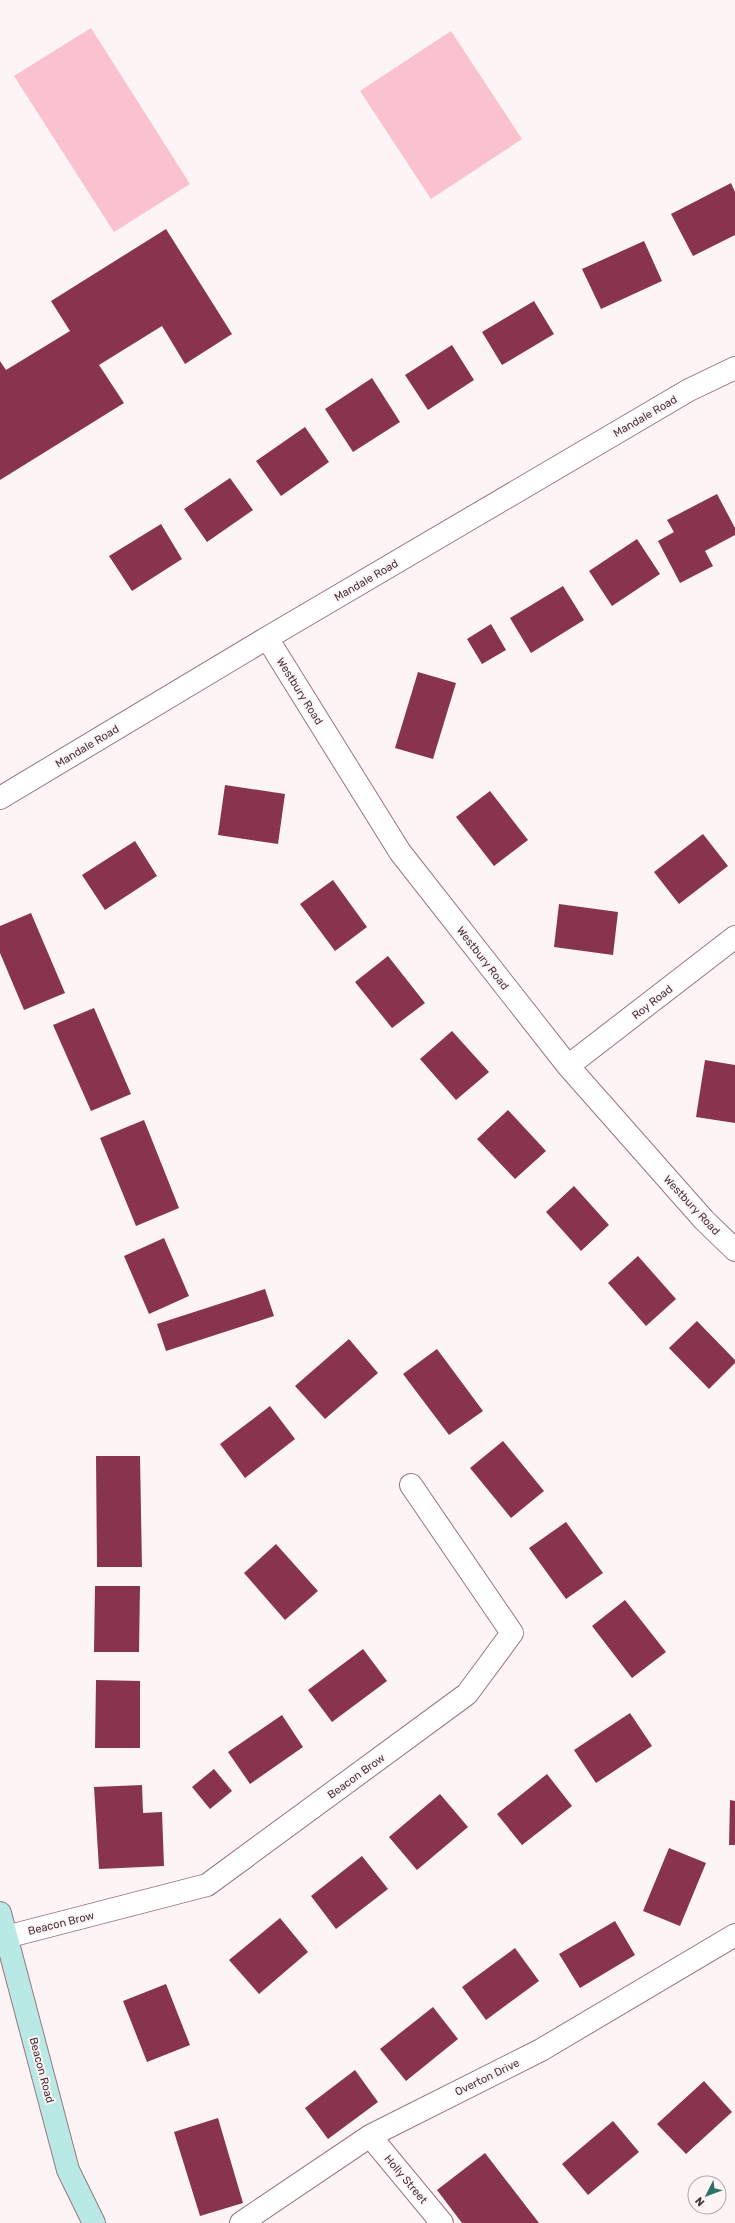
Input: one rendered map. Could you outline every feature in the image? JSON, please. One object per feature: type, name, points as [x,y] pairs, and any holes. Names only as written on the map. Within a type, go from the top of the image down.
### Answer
[{"type":"main road","name":"Beacon Road","points":[[0,1913],[68,2170],[94,2223]]},
{"type":"street","name":"Mandale Road","points":[[0,798],[267,638],[690,390],[735,368]]},
{"type":"street","name":"Westbury Road","points":[[267,638],[400,852],[568,1066],[704,1220],[735,1250]]},
{"type":"street","name":"Roy Road","points":[[568,1066],[735,937]]},
{"type":"street","name":"Beacon Brow","points":[[6,1937],[208,1886],[467,1694],[512,1632],[411,1485]]},
{"type":"street","name":"Overton Drive","points":[[241,2223],[370,2136],[541,2050],[735,1935]]},
{"type":"street","name":"Holly Street","points":[[370,2136],[442,2223]]},
{"type":"shaded area","points":[[91,28],[190,184],[114,232],[14,76]]},
{"type":"shaded area","points":[[451,31],[522,139],[431,199],[360,91]]},
{"type":"building","points":[[731,183],[735,192],[735,235],[693,256],[671,214]]},
{"type":"building","points":[[166,229],[232,334],[185,364],[162,326],[99,365],[124,403],[0,480],[0,361],[6,370],[70,331],[51,301]]},
{"type":"building","points":[[644,241],[662,281],[601,309],[582,269]]},
{"type":"building","points":[[534,301],[554,334],[502,365],[482,332]]},
{"type":"building","points":[[452,345],[474,380],[428,410],[405,375]]},
{"type":"building","points":[[372,378],[400,422],[353,452],[325,409]]},
{"type":"building","points":[[305,427],[329,462],[281,496],[256,461]]},
{"type":"building","points":[[230,478],[253,510],[207,542],[184,509]]},
{"type":"building","points":[[717,494],[735,528],[735,535],[705,551],[713,566],[680,583],[658,541],[674,532],[667,520]]},
{"type":"building","points":[[161,524],[182,559],[132,591],[109,556]]},
{"type":"building","points":[[637,539],[660,574],[612,606],[589,571]]},
{"type":"building","points":[[563,586],[584,620],[531,653],[510,618]]},
{"type":"building","points":[[491,624],[506,650],[482,664],[467,639]]},
{"type":"building","points":[[418,672],[456,683],[433,759],[395,748]]},
{"type":"building","points":[[225,785],[285,794],[278,844],[218,835]]},
{"type":"building","points":[[490,791],[528,840],[494,866],[456,817]]},
{"type":"building","points":[[703,834],[728,866],[679,904],[654,872]]},
{"type":"building","points":[[135,841],[157,876],[105,910],[82,875]]},
{"type":"building","points":[[333,880],[367,927],[335,951],[300,904]]},
{"type":"building","points":[[559,904],[618,912],[613,955],[554,947]]},
{"type":"building","points":[[31,913],[65,993],[24,1010],[0,953],[0,926]]},
{"type":"building","points":[[388,956],[425,1003],[392,1028],[355,982]]},
{"type":"building","points":[[94,1008],[131,1094],[91,1111],[53,1025]]},
{"type":"building","points":[[452,1031],[489,1072],[456,1100],[420,1059]]},
{"type":"building","points":[[705,1060],[735,1065],[735,1123],[696,1117]]},
{"type":"building","points":[[508,1110],[546,1151],[515,1179],[477,1139]]},
{"type":"building","points":[[144,1120],[179,1208],[136,1226],[100,1138]]},
{"type":"building","points":[[574,1186],[609,1225],[581,1251],[546,1212]]},
{"type":"building","points":[[164,1238],[189,1296],[149,1314],[124,1256]]},
{"type":"building","points":[[638,1256],[676,1299],[646,1326],[608,1283]]},
{"type":"building","points":[[265,1289],[274,1316],[166,1351],[157,1324]]},
{"type":"building","points":[[697,1321],[735,1360],[735,1363],[709,1389],[669,1348]]},
{"type":"building","points":[[349,1339],[378,1373],[325,1419],[295,1386]]},
{"type":"building","points":[[437,1349],[483,1411],[449,1435],[403,1374]]},
{"type":"building","points":[[270,1406],[295,1439],[245,1478],[220,1444]]},
{"type":"building","points":[[503,1441],[544,1491],[511,1518],[470,1468]]},
{"type":"building","points":[[96,1456],[140,1456],[142,1567],[97,1567]]},
{"type":"building","points":[[566,1522],[603,1573],[566,1599],[529,1548]]},
{"type":"building","points":[[276,1544],[318,1591],[285,1620],[244,1573]]},
{"type":"building","points":[[95,1586],[140,1586],[139,1652],[94,1652]]},
{"type":"building","points":[[625,1600],[666,1652],[632,1678],[592,1626]]},
{"type":"building","points":[[363,1649],[387,1681],[332,1722],[308,1690]]},
{"type":"building","points":[[96,1680],[140,1681],[140,1748],[95,1748]]},
{"type":"building","points":[[630,1713],[652,1746],[596,1783],[574,1750]]},
{"type":"building","points":[[282,1715],[303,1747],[250,1784],[228,1752]]},
{"type":"building","points":[[214,1769],[232,1791],[210,1809],[192,1787]]},
{"type":"building","points":[[547,1774],[572,1806],[522,1845],[497,1814]]},
{"type":"building","points":[[142,1785],[143,1813],[162,1812],[164,1866],[99,1869],[94,1787]]},
{"type":"building","points":[[440,1794],[468,1827],[417,1870],[389,1837]]},
{"type":"building","points":[[730,1800],[735,1801],[735,1845],[729,1845]]},
{"type":"building","points":[[669,1848],[706,1863],[680,1926],[643,1911]]},
{"type":"building","points":[[362,1856],[388,1889],[336,1929],[311,1896]]},
{"type":"building","points":[[280,1918],[308,1952],[259,1994],[229,1960]]},
{"type":"building","points":[[615,1921],[635,1955],[580,1988],[559,1954]]},
{"type":"building","points":[[515,1948],[539,1981],[486,2020],[462,1987]]},
{"type":"building","points":[[166,1984],[190,2045],[147,2062],[123,2001]]},
{"type":"building","points":[[433,2007],[458,2039],[406,2081],[380,2049]]},
{"type":"building","points":[[355,2070],[378,2102],[328,2139],[305,2108]]},
{"type":"building","points":[[704,2081],[732,2112],[686,2154],[657,2124]]},
{"type":"building","points":[[218,2118],[243,2203],[200,2216],[174,2132]]},
{"type":"building","points":[[613,2121],[639,2152],[588,2195],[562,2164]]},
{"type":"building","points":[[485,2153],[539,2223],[462,2223],[437,2190]]}]
